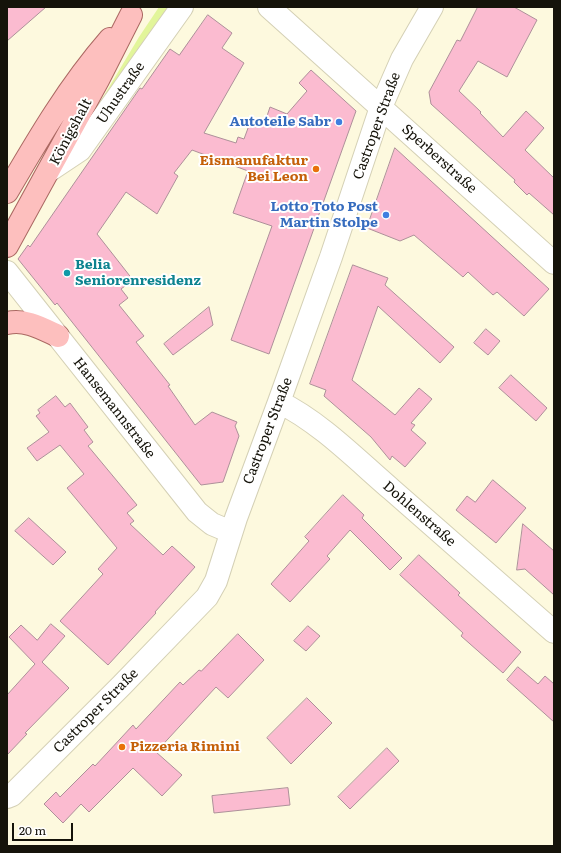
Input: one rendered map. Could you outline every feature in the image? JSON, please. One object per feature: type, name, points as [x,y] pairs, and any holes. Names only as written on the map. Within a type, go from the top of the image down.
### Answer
[{"type":"main road","name":"Königshalt","points":[[7,246],[50,170],[133,11]]},
{"type":"main road","name":"Königshalt","points":[[7,192],[47,125],[90,62],[133,11]]},
{"type":"main road","points":[[7,323],[28,322],[58,336]]},
{"type":"street","name":"Uhustraße","points":[[50,170],[80,150],[182,7]]},
{"type":"street","name":"Sperberstraße","points":[[269,7],[554,263]]},
{"type":"street","name":"Castroper Straße","points":[[10,796],[122,686],[207,597],[216,581],[231,532],[331,257],[382,107],[402,59],[432,7]]},
{"type":"street","name":"Hansemannstraße","points":[[7,272],[197,512],[212,524],[231,532]]},
{"type":"street","name":"Dohlenstraße","points":[[279,402],[310,420],[345,449],[554,632]]},
{"type":"green space","points":[[159,7],[172,7],[93,114],[139,37]]},
{"type":"building","points":[[7,7],[46,7],[7,41]]},
{"type":"building","points":[[478,7],[514,7],[537,20],[507,77],[478,61],[459,91],[481,112],[480,113],[503,137],[526,111],[544,128],[525,150],[554,178],[554,215],[529,193],[527,195],[514,182],[515,180],[431,104],[429,92],[457,40],[460,41]]},
{"type":"building","points":[[208,15],[232,33],[222,48],[244,63],[204,133],[236,143],[238,137],[244,139],[251,120],[264,125],[270,107],[287,114],[307,91],[299,83],[311,70],[356,111],[269,354],[231,340],[272,226],[233,213],[248,171],[192,150],[174,173],[178,176],[157,214],[126,192],[97,234],[133,280],[121,289],[128,298],[119,305],[144,336],[136,342],[170,385],[168,386],[195,425],[212,412],[237,422],[235,426],[239,436],[223,482],[201,485],[57,303],[55,305],[18,259],[28,245],[30,247],[140,88],[142,89],[170,49],[179,55]]},
{"type":"building","points":[[395,148],[549,289],[524,316],[497,292],[493,295],[468,272],[463,277],[414,235],[400,241],[367,228]]},
{"type":"building","points":[[353,265],[388,278],[385,285],[454,347],[440,363],[378,306],[352,380],[395,415],[419,388],[432,399],[411,423],[415,425],[411,430],[426,443],[405,467],[392,456],[390,460],[371,437],[324,396],[326,390],[310,384]]},
{"type":"building","points":[[209,307],[213,325],[173,355],[164,344]]},
{"type":"building","points":[[486,329],[500,341],[488,355],[474,343]]},
{"type":"building","points":[[511,375],[547,408],[536,421],[499,388]]},
{"type":"building","points":[[56,396],[65,407],[70,403],[88,427],[84,430],[93,442],[88,446],[137,505],[127,513],[134,521],[130,524],[163,555],[172,546],[195,567],[155,612],[156,613],[108,665],[60,621],[103,574],[98,569],[117,548],[67,488],[84,474],[60,445],[37,461],[27,448],[49,432],[36,416],[40,413],[38,410]]},
{"type":"building","points":[[493,480],[526,508],[496,543],[456,510],[467,496],[475,502]]},
{"type":"building","points":[[343,495],[364,515],[362,518],[402,558],[390,570],[350,530],[327,556],[330,559],[290,602],[271,584],[309,541],[305,537]]},
{"type":"building","points":[[29,518],[66,552],[53,565],[15,531]]},
{"type":"building","points":[[523,524],[554,551],[554,595],[525,569],[517,570]]},
{"type":"building","points":[[419,555],[460,593],[458,595],[521,652],[503,673],[461,636],[463,633],[400,575]]},
{"type":"building","points":[[51,624],[65,636],[42,662],[69,688],[25,733],[27,734],[7,755],[7,695],[35,664],[9,637],[21,625],[37,640]]},
{"type":"building","points":[[308,626],[320,636],[306,651],[294,641]]},
{"type":"building","points":[[238,634],[264,660],[228,698],[216,687],[156,752],[182,775],[162,796],[133,768],[89,812],[81,804],[63,823],[44,804],[56,792],[60,797],[93,764],[95,766],[133,725],[136,729],[180,682],[183,685],[199,670],[201,671]]},
{"type":"building","points":[[518,667],[538,684],[545,676],[554,684],[554,722],[507,680]]},
{"type":"building","points":[[307,698],[332,723],[291,764],[267,738]]},
{"type":"building","points":[[387,748],[399,761],[350,809],[338,797]]},
{"type":"building","points":[[288,788],[290,805],[214,813],[212,796]]},
{"type":"place","name":"Autoteile Sabr","points":[[339,122]]},
{"type":"place","name":"Eismanufaktur Bei Leon","points":[[316,169]]},
{"type":"place","name":"Lotto Toto Post Martin Stolpe","points":[[386,215]]},
{"type":"place","name":"Belia Seniorenresidenz","points":[[67,273]]},
{"type":"place","name":"Pizzeria Rimini","points":[[122,747]]}]
